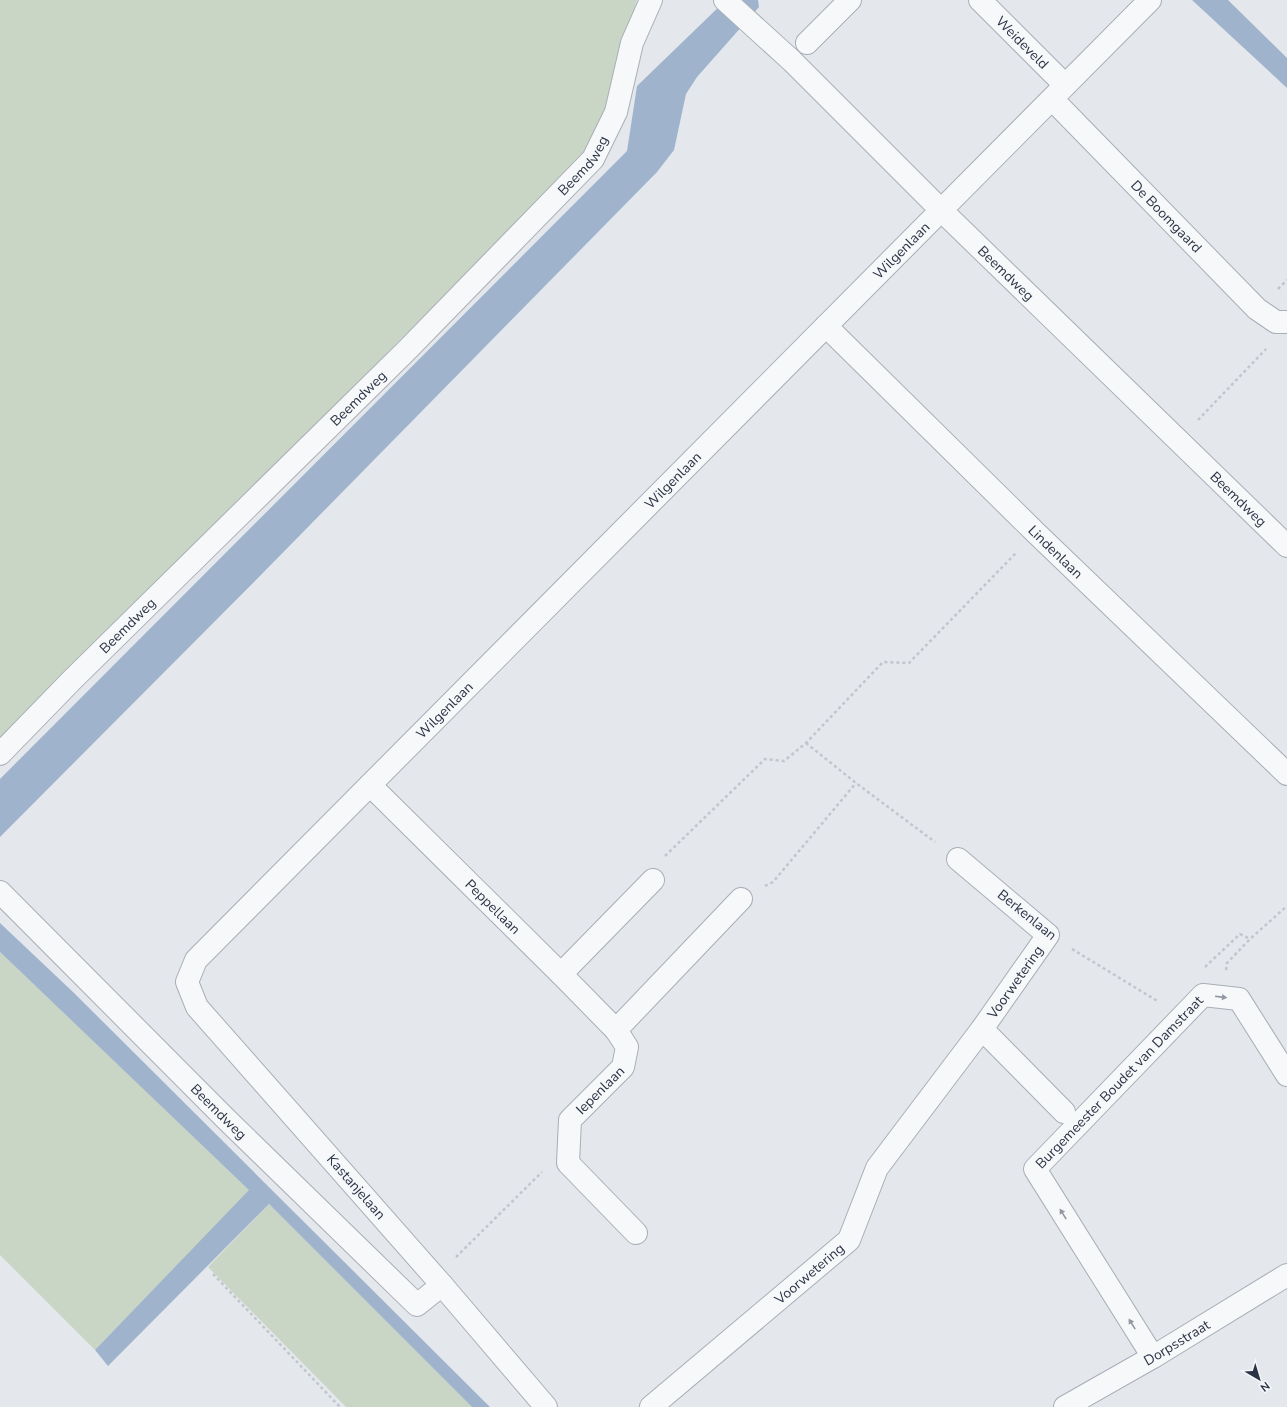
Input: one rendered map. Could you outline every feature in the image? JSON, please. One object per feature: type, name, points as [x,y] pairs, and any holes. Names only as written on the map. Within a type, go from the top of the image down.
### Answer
[{"type":"street","name":"Beemdweg","points":[[0,754],[72,680],[408,349],[593,159],[616,112],[632,43],[651,0]]},
{"type":"street","name":"Beemdweg","points":[[725,0],[792,61],[941,210],[1287,546]]},
{"type":"street","points":[[807,43],[850,0]]},
{"type":"street","name":"Weideveld","points":[[980,0],[1058,92]]},
{"type":"street","name":"Wilgenlaan","points":[[196,960],[1150,0]]},
{"type":"street","name":"De Boomgaard","points":[[1058,92],[1257,309],[1281,322]]},
{"type":"street","name":"Lindenlaan","points":[[826,326],[1035,532],[1287,774]]},
{"type":"street","name":"Peppellaan","points":[[370,785],[616,1030]]},
{"type":"street","name":"Berkenlaan","points":[[958,859],[1048,934]]},
{"type":"street","points":[[561,974],[653,880]]},
{"type":"street","name":"Beemdweg","points":[[0,892],[226,1119],[417,1306],[442,1285]]},
{"type":"street","points":[[616,1030],[741,900]]},
{"type":"street","name":"Voorwetering","points":[[650,1407],[849,1240],[877,1168],[982,1028],[1048,934]]},
{"type":"street","name":"Kastanjelaan","points":[[196,960],[187,982],[197,1007],[442,1285],[546,1407]]},
{"type":"street","name":"Burgemeester Boudet van Damstraat","points":[[1153,1357],[1036,1170],[1202,995],[1239,999],[1287,1075]]},
{"type":"street","name":"Voorwetering","points":[[982,1028],[1064,1112]]},
{"type":"street","name":"Iepenlaan","points":[[616,1030],[627,1047],[623,1067],[570,1120],[568,1163],[636,1233]]},
{"type":"street","name":"Dorpsstraat","points":[[1064,1407],[1153,1357],[1287,1275]]},
{"type":"path","points":[[1178,440],[1276,339],[1281,322]]},
{"type":"path","points":[[653,880],[654,867],[765,758],[784,761],[806,743],[883,662],[909,663],[1035,532]]},
{"type":"path","points":[[806,743],[856,783],[958,859]]},
{"type":"path","points":[[741,900],[772,882],[856,783]]},
{"type":"path","points":[[1222,997],[1227,964],[1250,939],[1287,906]]},
{"type":"path","name":"Berkenlaan","points":[[1048,934],[1165,1006]]},
{"type":"path","points":[[1200,972],[1240,934],[1250,939]]},
{"type":"path","points":[[442,1285],[460,1270],[452,1261],[569,1146]]},
{"type":"path","points":[[214,1274],[340,1407]]},
{"type":"green space","points":[[0,0],[637,0],[624,41],[606,133],[351,389],[0,737]]},
{"type":"green space","points":[[0,952],[250,1190],[95,1350],[0,1255]]},
{"type":"green space","points":[[269,1204],[472,1407],[346,1407],[208,1267]]},
{"type":"water","points":[[726,0],[758,0],[759,7],[697,77],[686,94],[674,150],[657,172],[251,585],[0,837],[0,779],[627,151],[637,86]]},
{"type":"water","points":[[1192,0],[1228,0],[1287,58],[1287,88]]},
{"type":"water","points":[[0,923],[73,992],[490,1407],[472,1407],[269,1204],[108,1366],[95,1350],[249,1190],[0,952]]}]
